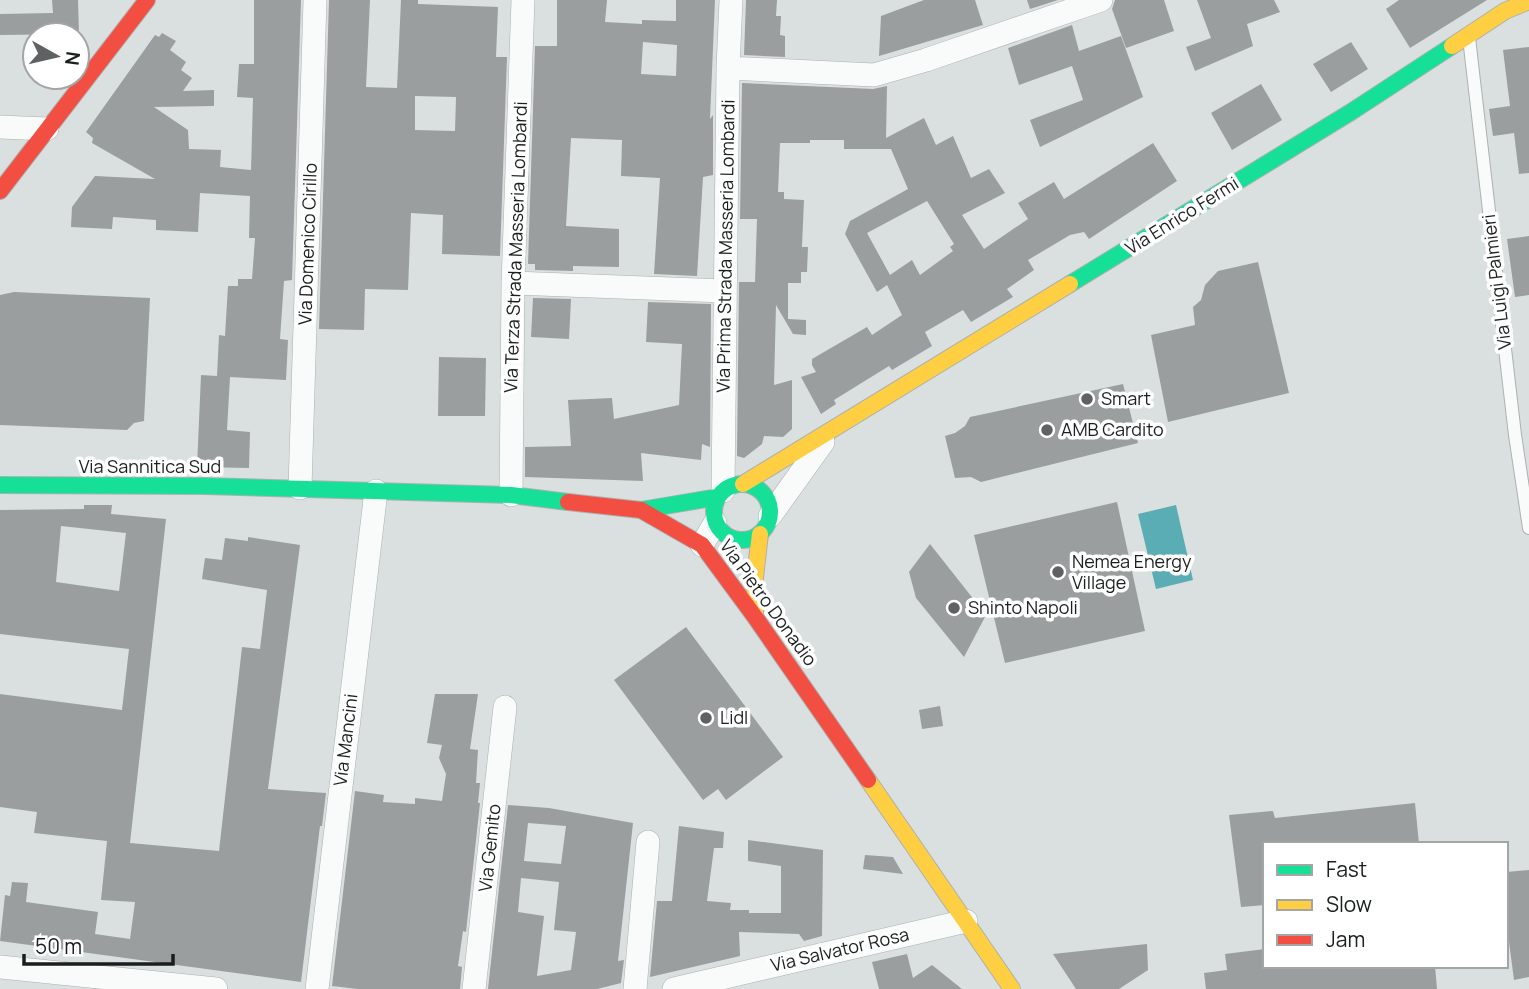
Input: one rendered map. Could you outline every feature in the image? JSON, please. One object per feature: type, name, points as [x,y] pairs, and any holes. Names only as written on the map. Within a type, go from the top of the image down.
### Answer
[{"type":"main road","points":[[0,191],[147,0]]},
{"type":"main road","name":"Via Enrico Fermi","points":[[728,491],[1340,119],[1504,11],[1529,1]]},
{"type":"main road","name":"Via Sannitica Sud","points":[[0,485],[300,488]]},
{"type":"main road","points":[[641,510],[751,485],[764,494],[770,508],[755,577],[755,617]]},
{"type":"main road","name":"Via Pietro Donadio","points":[[300,488],[511,495],[641,510],[702,545],[755,617],[1012,989]]},
{"type":"main road","points":[[728,491],[714,510],[721,529],[740,541],[754,538],[765,525]]},
{"type":"street","name":"Via Domenico Cirillo","points":[[300,488],[316,0]]},
{"type":"street","name":"Via Terza Strada Masseria Lombardi","points":[[511,495],[513,283],[523,0]]},
{"type":"street","name":"Via Prima Strada Masseria Lombardi","points":[[728,491],[725,291],[728,68],[732,0]]},
{"type":"street","points":[[728,68],[874,75],[1101,0]]},
{"type":"street","points":[[0,127],[47,129]]},
{"type":"street","points":[[513,283],[725,291]]},
{"type":"street","name":"Via Enrico Fermi","points":[[765,525],[833,428]]},
{"type":"street","name":"Via Mancini","points":[[317,989],[376,491]]},
{"type":"street","points":[[702,545],[721,529]]},
{"type":"street","name":"Via Gemito","points":[[474,989],[505,706]]},
{"type":"street","points":[[635,989],[648,842]]},
{"type":"street","name":"Via Salvator Rosa","points":[[674,989],[966,921]]},
{"type":"street","points":[[0,967],[216,989]]},
{"type":"lane","name":"Via Luigi Palmieri","points":[[1469,35],[1515,435],[1529,528]]},
{"type":"water","points":[[1176,505],[1193,580],[1156,589],[1138,514]]},
{"type":"building","points":[[52,0],[78,0],[79,21],[21,21],[21,35],[0,35],[0,14],[53,13]]},
{"type":"building","points":[[254,0],[301,0],[292,280],[284,281],[280,339],[288,340],[286,380],[230,377],[227,430],[250,432],[249,468],[197,467],[201,375],[217,376],[219,335],[225,336],[228,286],[238,286],[238,279],[252,279],[255,238],[249,238],[250,196],[200,193],[198,232],[156,230],[156,220],[113,217],[112,229],[71,227],[72,207],[95,176],[155,179],[92,143],[93,138],[86,132],[155,35],[159,37],[162,33],[176,41],[170,50],[186,62],[181,70],[192,78],[183,91],[214,90],[214,106],[154,107],[188,130],[189,149],[221,150],[220,167],[251,170],[253,98],[237,97],[239,64],[254,64]]},
{"type":"building","points":[[329,0],[370,0],[366,87],[397,88],[401,0],[418,0],[418,4],[498,7],[496,57],[507,57],[500,256],[442,254],[443,215],[411,213],[408,290],[365,289],[364,330],[319,329]],"holes":[[[415,96],[456,97],[455,131],[415,130]]]},
{"type":"building","points":[[557,0],[607,0],[605,22],[642,24],[642,20],[676,21],[676,0],[715,0],[710,119],[713,115],[713,175],[703,177],[697,276],[654,274],[660,178],[621,176],[622,140],[571,138],[566,226],[619,229],[619,267],[573,266],[573,271],[535,270],[535,264],[528,264],[535,46],[557,46]],"holes":[[[643,42],[677,45],[676,76],[641,74]]]},
{"type":"building","points":[[746,0],[777,0],[776,16],[781,16],[780,35],[785,36],[785,57],[744,55]]},
{"type":"building","points":[[924,0],[975,0],[983,25],[879,56],[881,16]]},
{"type":"building","points":[[1027,0],[1058,0],[1030,9]]},
{"type":"building","points":[[1115,0],[1164,0],[1174,31],[1126,48],[1112,9]]},
{"type":"building","points":[[1197,0],[1274,0],[1280,12],[1247,24],[1253,46],[1195,71],[1186,47],[1211,38]]},
{"type":"building","points":[[1399,0],[1487,0],[1410,48],[1386,9]]},
{"type":"building","points":[[1072,25],[1079,51],[1121,36],[1143,97],[1040,147],[1030,120],[1083,100],[1072,66],[1019,85],[1008,48]]},
{"type":"building","points":[[1351,42],[1368,69],[1331,92],[1313,64]]},
{"type":"building","points":[[1529,47],[1529,173],[1519,174],[1514,133],[1493,136],[1489,109],[1510,106],[1503,50]]},
{"type":"building","points":[[742,83],[873,89],[887,86],[886,138],[924,118],[936,145],[953,136],[971,178],[989,169],[1005,193],[962,215],[984,249],[1028,219],[1018,203],[1054,182],[1064,199],[1153,143],[1177,181],[1089,239],[1084,232],[1070,235],[1028,260],[1034,270],[1007,289],[1013,297],[971,322],[963,310],[925,332],[932,346],[892,370],[889,366],[834,400],[836,404],[821,414],[801,377],[816,372],[812,359],[867,327],[872,335],[902,315],[887,285],[877,292],[845,234],[850,221],[908,189],[891,149],[844,149],[844,140],[780,143],[778,192],[784,192],[784,199],[804,200],[802,247],[808,247],[807,272],[801,272],[801,283],[788,283],[788,319],[806,320],[806,335],[793,334],[776,305],[774,385],[792,380],[792,429],[783,437],[764,436],[762,444],[744,458],[737,456],[739,282],[755,282],[757,219],[740,219]],"holes":[[[927,201],[954,244],[950,247],[953,251],[920,275],[912,260],[890,275],[867,233]]]},
{"type":"building","points":[[1261,84],[1282,120],[1232,150],[1211,113]]},
{"type":"building","points":[[1529,236],[1529,295],[1515,297],[1507,239]]},
{"type":"building","points":[[1258,262],[1289,393],[1168,422],[1151,335],[1195,325],[1193,307],[1201,300],[1205,285],[1218,271]]},
{"type":"building","points":[[14,292],[150,298],[144,421],[134,423],[127,430],[0,425],[0,295]]},
{"type":"building","points":[[533,298],[571,299],[569,339],[531,337]]},
{"type":"building","points":[[648,302],[711,304],[710,447],[702,444],[701,460],[641,453],[643,481],[525,477],[525,447],[571,446],[568,400],[612,398],[614,419],[679,405],[682,344],[646,342]]},
{"type":"building","points":[[439,357],[486,358],[485,416],[438,416]]},
{"type":"building","name":"AMB Cardito","points":[[1123,384],[1138,443],[981,482],[971,477],[955,478],[945,436],[965,426],[970,417]]},
{"type":"building","name":"Nemea Energy Village","points":[[1117,502],[1145,631],[1005,663],[974,535]]},
{"type":"building","points":[[84,505],[112,505],[111,514],[166,519],[130,843],[219,851],[242,647],[260,649],[267,590],[202,579],[205,558],[222,560],[225,538],[248,541],[248,537],[300,545],[268,789],[326,793],[301,982],[0,941],[5,895],[10,896],[12,882],[28,883],[26,902],[98,912],[95,934],[130,939],[135,902],[101,900],[107,841],[34,833],[37,812],[0,807],[0,694],[122,710],[129,649],[0,634],[0,510],[84,509]],"holes":[[[61,526],[126,533],[119,591],[56,582]]]},
{"type":"building","name":"Shinto Napoli","points":[[930,544],[986,615],[964,657],[916,598],[909,572]]},
{"type":"building","points":[[686,627],[783,757],[726,800],[718,789],[703,800],[614,680]]},
{"type":"building","points":[[435,694],[478,694],[470,749],[478,750],[476,783],[480,783],[480,803],[466,932],[463,931],[458,966],[462,967],[460,989],[358,989],[332,986],[355,791],[384,795],[383,802],[415,804],[415,798],[442,801],[446,774],[439,758],[442,745],[427,743]]},
{"type":"building","points":[[940,706],[943,726],[922,729],[919,710]]},
{"type":"building","points":[[1415,803],[1419,842],[1263,842],[1263,905],[1241,907],[1229,815],[1273,811],[1275,818]]},
{"type":"building","points":[[508,805],[549,808],[633,823],[618,961],[624,960],[621,983],[597,989],[488,989]],"holes":[[[528,823],[566,826],[561,864],[524,861]],[[521,878],[559,882],[554,930],[576,932],[571,970],[537,976],[544,916],[518,912]]]},
{"type":"building","points":[[679,826],[724,832],[723,848],[714,848],[707,901],[731,903],[730,910],[781,913],[781,866],[748,861],[748,840],[823,850],[822,936],[804,941],[799,934],[739,932],[740,956],[650,977],[657,901],[672,901]]},
{"type":"building","points":[[865,855],[893,857],[903,874],[863,869]]},
{"type":"building","points":[[1529,870],[1529,977],[1514,980],[1508,934],[1508,872]]},
{"type":"building","points":[[1147,944],[1148,970],[1119,989],[1076,989],[1053,954]]},
{"type":"building","points":[[1263,949],[1263,968],[1435,968],[1437,989],[1206,989],[1204,973],[1227,970],[1225,954]]},
{"type":"building","points":[[907,954],[913,978],[932,965],[962,989],[879,989],[872,962]]},
{"type":"traffic: fast","points":[[1070,284],[1351,112],[1452,46]]},
{"type":"traffic: fast","points":[[736,484],[748,484],[762,492],[770,506],[770,512],[768,523],[762,532],[748,540],[736,540],[719,528],[714,518],[714,506],[726,489],[736,484]]},
{"type":"traffic: fast","points":[[0,485],[204,486],[511,495],[568,502]]},
{"type":"traffic: fast","points":[[641,510],[718,497]]},
{"type":"traffic: slow","points":[[1452,46],[1505,11],[1529,1]]},
{"type":"traffic: slow","points":[[743,484],[1070,284]]},
{"type":"traffic: slow","points":[[755,617],[755,577],[760,534]]},
{"type":"traffic: slow","points":[[868,780],[1012,989]]},
{"type":"traffic: jam","points":[[0,191],[147,0]]},
{"type":"traffic: jam","points":[[568,502],[641,510],[702,545],[868,780]]},
{"type":"place","name":"Smart","points":[[1087,399]]},
{"type":"place","name":"AMB Cardito","points":[[1047,430]]},
{"type":"place","name":"Nemea Energy Village","points":[[1058,572]]},
{"type":"place","name":"Shinto Napoli","points":[[954,608]]},
{"type":"place","name":"Lidl","points":[[706,718]]}]
